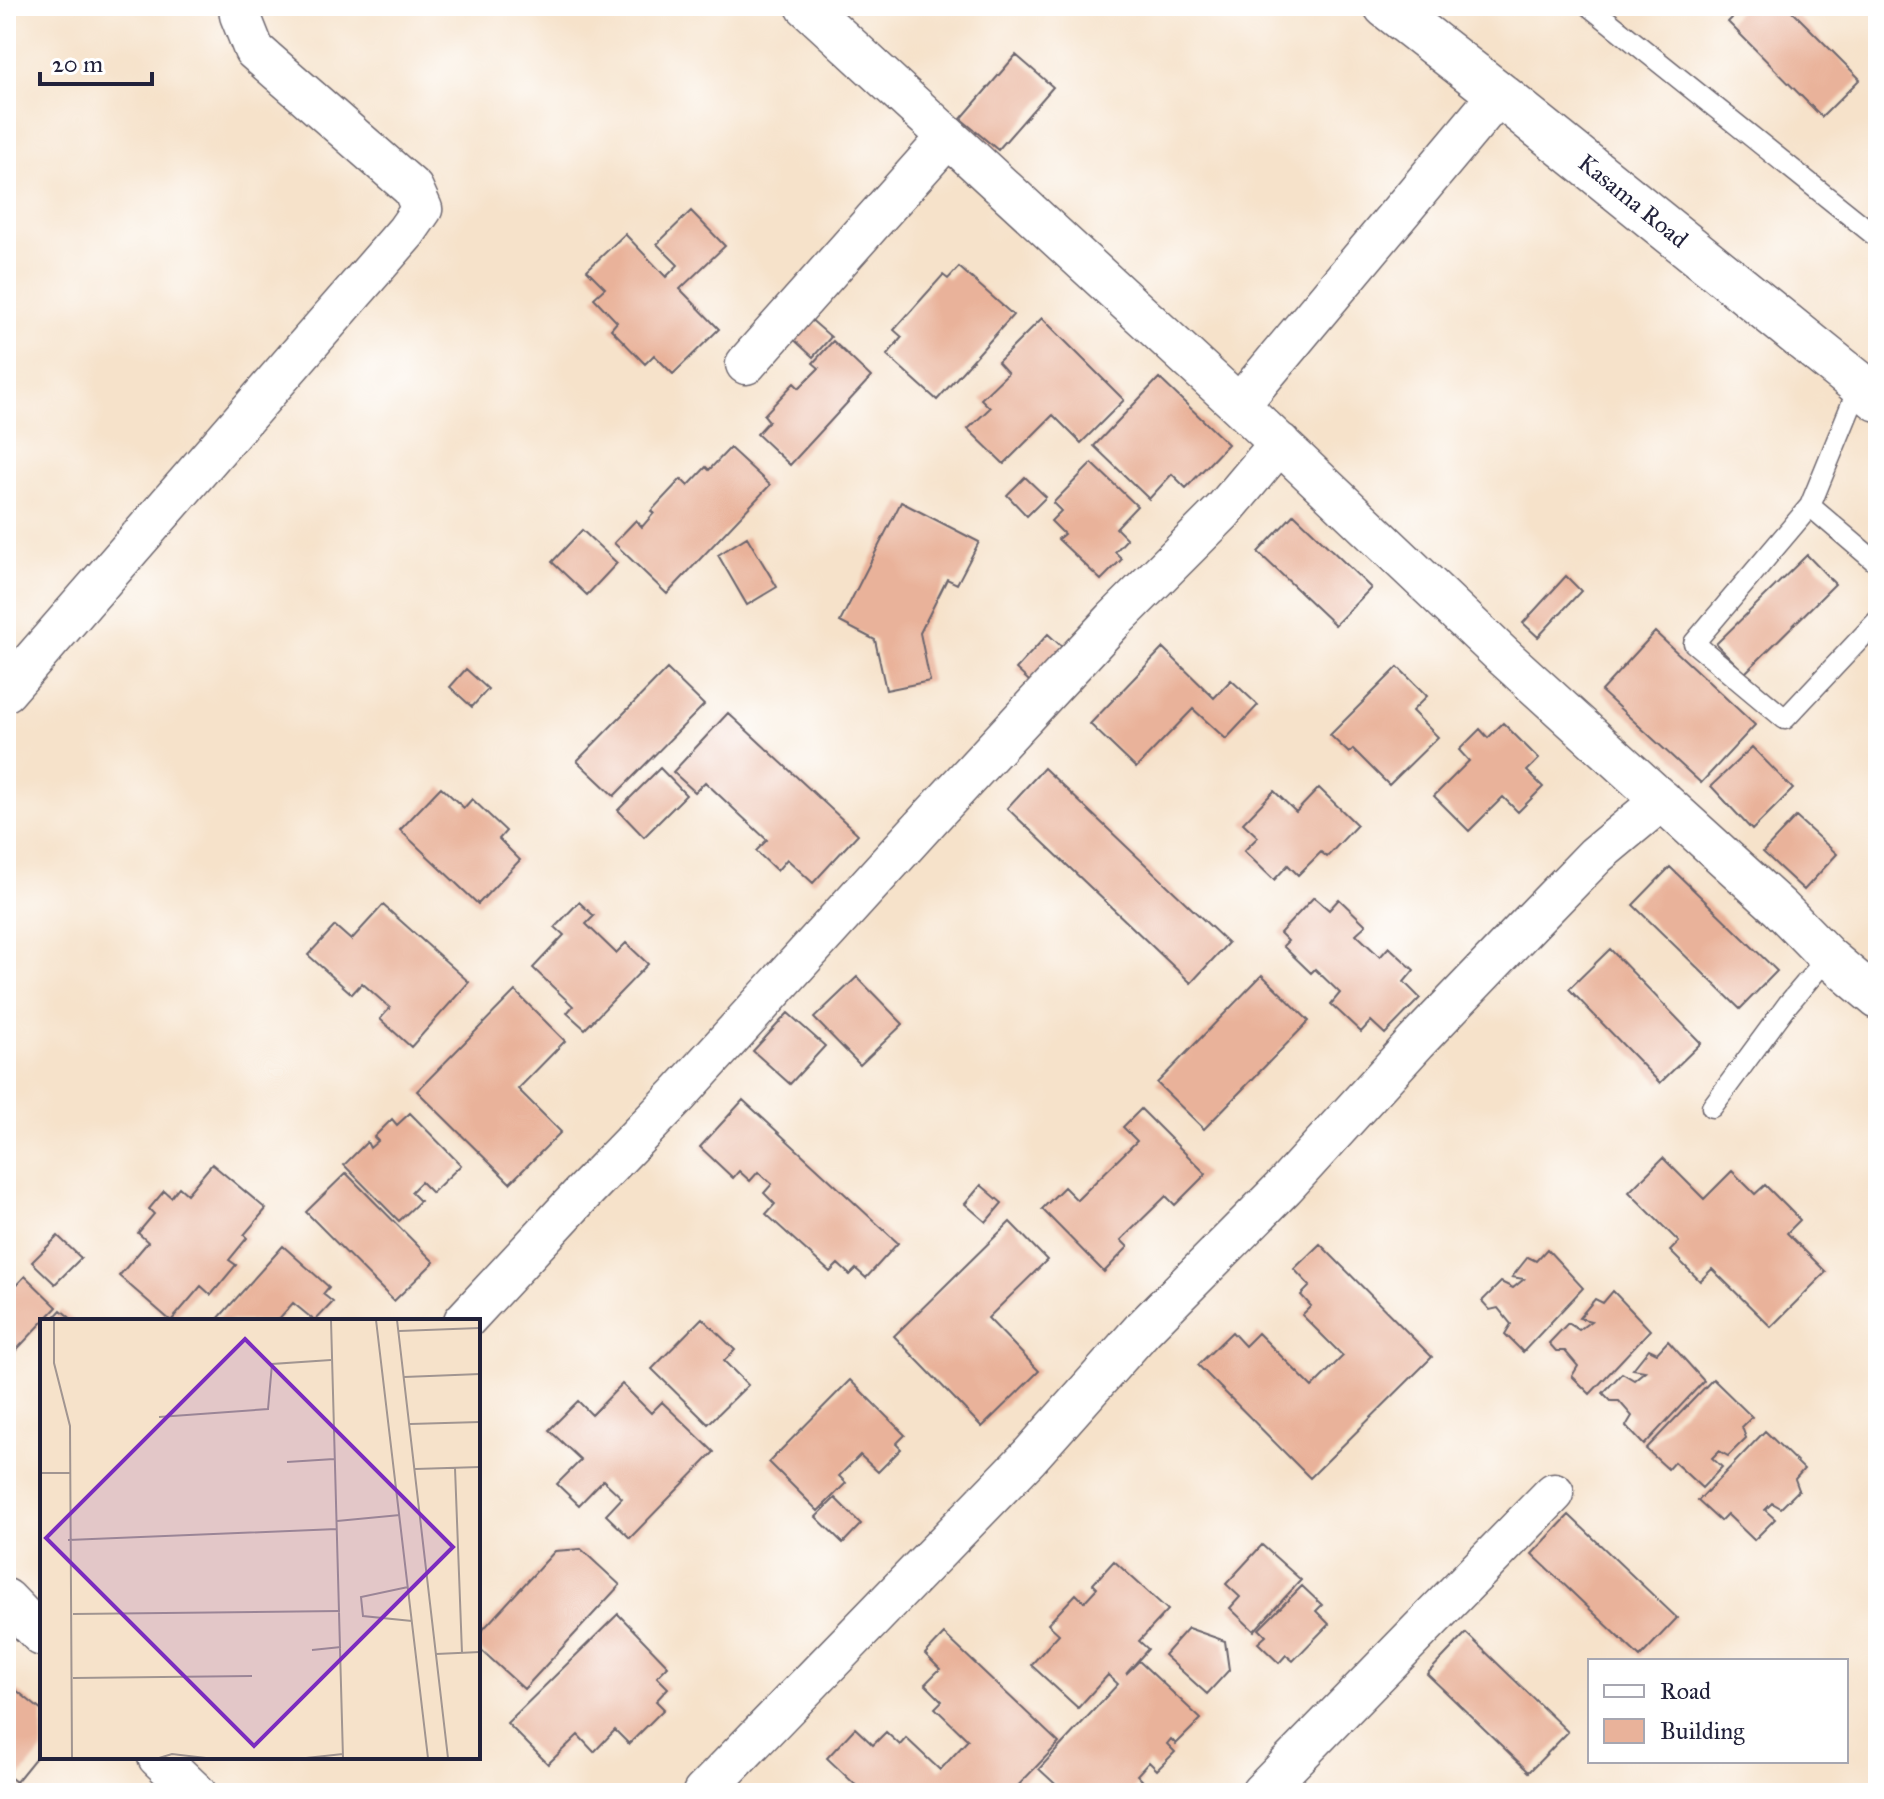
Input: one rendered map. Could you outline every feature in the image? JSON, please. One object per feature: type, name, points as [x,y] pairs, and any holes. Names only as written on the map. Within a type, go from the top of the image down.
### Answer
[{"type":"street","points":[[6,691],[406,232],[422,209],[413,189],[254,50],[239,6]]},
{"type":"street","points":[[806,6],[1280,443],[1503,656],[1780,908],[1828,957],[1878,999]]},
{"type":"street","name":"Kasama Road","points":[[1386,6],[1869,392]]},
{"type":"street","points":[[1239,405],[1499,94]]},
{"type":"street","points":[[746,364],[948,137]]},
{"type":"street","points":[[466,1319],[678,1095],[1114,620],[1222,512],[1280,443]]},
{"type":"street","points":[[703,1793],[1029,1457],[1143,1329],[1284,1187],[1532,921],[1596,855],[1662,800]]},
{"type":"street","points":[[1261,1793],[1554,1493]]},
{"type":"street","points":[[6,1599],[40,1634]]},
{"type":"street","points":[[160,1759],[196,1793]]},
{"type":"lane","points":[[1589,6],[1878,238]]},
{"type":"lane","points":[[1869,392],[1810,506],[1694,643],[1785,719],[1878,620]]},
{"type":"lane","points":[[1810,506],[1878,564]]},
{"type":"lane","points":[[1712,1107],[1788,1004],[1828,957]]},
{"type":"building","points":[[1744,6],[1787,6],[1860,79],[1822,117],[1728,22]]},
{"type":"building","points":[[1016,55],[1053,87],[998,150],[961,119]]},
{"type":"building","points":[[691,211],[725,246],[680,289],[719,329],[673,374],[654,355],[645,364],[611,329],[617,322],[594,298],[605,288],[587,270],[625,234],[666,277],[678,265],[657,244]]},
{"type":"building","points":[[959,267],[1013,315],[937,400],[887,355],[902,337],[894,330],[943,275],[948,279]]},
{"type":"building","points":[[808,317],[831,337],[813,357],[790,336]]},
{"type":"building","points":[[1042,318],[1124,400],[1081,443],[1053,415],[1004,464],[968,429],[990,408],[981,399],[1008,373],[998,362]]},
{"type":"building","points":[[833,341],[871,377],[790,465],[757,434],[769,421],[764,415],[794,383],[799,388],[819,368],[813,363]]},
{"type":"building","points":[[1159,378],[1228,444],[1186,488],[1172,474],[1149,499],[1094,446]]},
{"type":"building","points":[[730,448],[770,485],[667,594],[614,543],[636,520],[642,527],[654,513],[651,511],[681,479],[688,486]]},
{"type":"building","points":[[1092,463],[1137,506],[1116,528],[1127,539],[1115,552],[1122,559],[1101,580],[1058,539],[1064,534],[1051,521],[1061,511],[1053,503]]},
{"type":"building","points":[[1025,477],[1046,497],[1027,516],[1007,495]]},
{"type":"building","points":[[901,502],[979,542],[957,584],[947,579],[920,633],[930,681],[886,690],[875,640],[840,622]]},
{"type":"building","points":[[1294,514],[1371,588],[1335,625],[1258,552]]},
{"type":"building","points":[[582,530],[617,563],[587,595],[552,562]]},
{"type":"building","points":[[747,537],[777,587],[747,605],[718,555]]},
{"type":"building","points":[[1807,555],[1835,584],[1745,673],[1716,644]]},
{"type":"building","points":[[1566,576],[1581,591],[1538,637],[1523,623]]},
{"type":"building","points":[[1655,632],[1755,725],[1701,783],[1601,691]]},
{"type":"building","points":[[1048,634],[1072,656],[1040,691],[1016,669]]},
{"type":"building","points":[[1163,648],[1214,698],[1231,680],[1258,705],[1226,739],[1193,709],[1136,768],[1090,724]]},
{"type":"building","points":[[1398,667],[1427,696],[1412,711],[1438,737],[1389,785],[1353,749],[1349,753],[1330,735]]},
{"type":"building","points":[[466,669],[488,689],[472,707],[450,687]]},
{"type":"building","points":[[667,669],[704,705],[614,796],[577,761]]},
{"type":"building","points":[[728,713],[858,834],[813,883],[787,859],[777,871],[756,851],[767,840],[705,782],[695,792],[673,772]]},
{"type":"building","points":[[1503,723],[1539,759],[1527,771],[1543,787],[1518,812],[1503,797],[1469,831],[1434,796],[1469,761],[1459,750],[1480,729],[1488,738]]},
{"type":"building","points":[[1752,747],[1793,789],[1752,830],[1711,786]]},
{"type":"building","points":[[660,768],[686,795],[644,837],[618,810]]},
{"type":"building","points":[[1044,768],[1228,943],[1191,983],[1007,808]]},
{"type":"building","points":[[441,787],[464,808],[472,799],[506,831],[499,839],[520,860],[478,904],[400,830]]},
{"type":"building","points":[[1319,788],[1357,825],[1327,857],[1321,852],[1298,875],[1288,865],[1274,880],[1244,851],[1258,837],[1243,823],[1274,791],[1296,812]]},
{"type":"building","points":[[1796,817],[1837,854],[1804,890],[1763,852]]},
{"type":"building","points":[[1670,867],[1777,971],[1740,1009],[1633,905]]},
{"type":"building","points":[[1314,897],[1329,910],[1339,899],[1366,925],[1356,934],[1380,957],[1389,947],[1414,970],[1404,982],[1420,998],[1385,1034],[1371,1021],[1361,1032],[1331,1004],[1340,993],[1315,969],[1311,973],[1283,946],[1288,941],[1280,933]]},
{"type":"building","points":[[579,902],[594,916],[586,924],[616,953],[626,943],[648,964],[585,1029],[567,1013],[573,1006],[533,968],[564,935],[555,927]]},
{"type":"building","points":[[383,905],[469,982],[411,1047],[380,1019],[390,1008],[362,983],[352,994],[308,955],[335,926],[351,940]]},
{"type":"building","points":[[1610,949],[1701,1043],[1660,1083],[1569,989]]},
{"type":"building","points":[[1262,975],[1309,1021],[1204,1129],[1157,1083]]},
{"type":"building","points":[[857,977],[903,1024],[860,1065],[814,1018]]},
{"type":"building","points":[[515,991],[565,1041],[518,1089],[561,1132],[510,1183],[417,1091]]},
{"type":"building","points":[[788,1013],[825,1046],[790,1084],[753,1051]]},
{"type":"building","points":[[743,1100],[898,1243],[866,1278],[856,1269],[850,1275],[838,1264],[830,1272],[766,1214],[775,1204],[764,1193],[772,1184],[758,1172],[750,1181],[739,1171],[733,1178],[700,1147]]},
{"type":"building","points":[[1141,1109],[1206,1174],[1175,1205],[1166,1196],[1121,1240],[1128,1247],[1104,1272],[1042,1209],[1064,1187],[1077,1200],[1137,1141],[1123,1127]]},
{"type":"building","points":[[410,1113],[461,1165],[432,1193],[421,1182],[411,1192],[420,1201],[399,1221],[344,1165],[367,1142],[370,1148],[378,1141],[374,1137],[392,1119],[397,1125]]},
{"type":"building","points":[[1663,1158],[1704,1199],[1732,1171],[1755,1194],[1765,1185],[1800,1220],[1787,1233],[1826,1272],[1771,1327],[1712,1269],[1700,1281],[1670,1251],[1679,1242],[1629,1192]]},
{"type":"building","points":[[212,1164],[266,1209],[244,1235],[247,1238],[229,1260],[236,1265],[211,1295],[201,1286],[173,1319],[169,1319],[119,1276],[148,1242],[138,1233],[154,1214],[149,1209],[164,1191],[171,1197],[179,1187],[187,1194]]},
{"type":"building","points":[[346,1173],[434,1262],[394,1301],[306,1212]]},
{"type":"building","points":[[981,1185],[1002,1203],[986,1222],[965,1204]]},
{"type":"building","points":[[1010,1222],[1047,1260],[988,1318],[1039,1371],[982,1427],[894,1336]]},
{"type":"building","points":[[58,1236],[81,1258],[55,1284],[32,1262]]},
{"type":"building","points":[[1320,1244],[1432,1357],[1310,1478],[1198,1365],[1232,1332],[1245,1346],[1258,1333],[1312,1387],[1343,1356],[1302,1315],[1311,1306],[1301,1295],[1310,1286],[1294,1269]]},
{"type":"building","points":[[283,1246],[329,1287],[323,1294],[333,1302],[317,1319],[313,1319],[293,1303],[279,1319],[218,1319]]},
{"type":"building","points":[[1547,1249],[1583,1288],[1523,1352],[1505,1334],[1511,1324],[1498,1308],[1490,1310],[1482,1301],[1501,1282],[1513,1288],[1524,1279],[1512,1277],[1528,1257],[1536,1261]]},
{"type":"building","points":[[25,1276],[57,1307],[46,1319],[40,1319],[40,1325],[6,1361],[6,1296]]},
{"type":"building","points":[[1613,1291],[1650,1330],[1590,1394],[1572,1376],[1578,1366],[1565,1351],[1556,1351],[1549,1343],[1568,1323],[1579,1330],[1591,1321],[1579,1318],[1595,1299],[1603,1303]]},
{"type":"building","points":[[61,1310],[72,1319],[53,1319]]},
{"type":"building","points":[[702,1318],[735,1350],[724,1361],[748,1385],[708,1424],[652,1369]]},
{"type":"building","points":[[1668,1341],[1704,1381],[1644,1445],[1626,1426],[1632,1416],[1619,1401],[1611,1401],[1603,1393],[1622,1373],[1634,1380],[1645,1371],[1633,1369],[1649,1349],[1657,1353]]},
{"type":"building","points":[[1713,1379],[1752,1417],[1742,1427],[1746,1438],[1728,1456],[1719,1451],[1712,1458],[1722,1467],[1702,1488],[1674,1462],[1668,1469],[1646,1449]]},
{"type":"building","points":[[850,1380],[905,1435],[896,1444],[901,1449],[878,1472],[860,1455],[839,1476],[846,1483],[818,1511],[769,1462]]},
{"type":"building","points":[[622,1384],[651,1413],[662,1402],[714,1452],[630,1538],[606,1515],[622,1498],[603,1480],[579,1505],[557,1484],[581,1460],[549,1430],[578,1401],[592,1415]]},
{"type":"building","points":[[1765,1431],[1804,1469],[1795,1479],[1799,1490],[1781,1508],[1772,1503],[1765,1510],[1775,1519],[1754,1540],[1727,1514],[1720,1521],[1698,1501]]},
{"type":"building","points":[[835,1498],[861,1524],[843,1543],[816,1517]]},
{"type":"building","points":[[1569,1515],[1677,1618],[1640,1657],[1532,1554]]},
{"type":"building","points":[[1262,1545],[1301,1580],[1254,1631],[1230,1608],[1240,1597],[1226,1584]]},
{"type":"building","points":[[581,1549],[620,1585],[524,1689],[480,1649],[480,1633],[555,1551]]},
{"type":"building","points":[[1114,1561],[1168,1610],[1139,1641],[1148,1649],[1126,1674],[1139,1661],[1201,1719],[1176,1744],[1171,1739],[1167,1744],[1175,1752],[1157,1770],[1149,1762],[1137,1775],[1142,1780],[1130,1793],[1123,1793],[1118,1788],[1115,1793],[1065,1793],[1039,1769],[1118,1684],[1108,1675],[1078,1708],[1031,1665],[1059,1634],[1048,1624],[1076,1594],[1084,1602],[1097,1588],[1093,1584]]},
{"type":"building","points":[[1302,1586],[1322,1605],[1316,1611],[1329,1624],[1293,1661],[1286,1655],[1279,1663],[1258,1643],[1266,1636],[1259,1629]]},
{"type":"building","points":[[618,1614],[668,1666],[657,1677],[668,1688],[656,1701],[664,1709],[629,1744],[615,1730],[594,1752],[578,1735],[548,1764],[507,1723]]},
{"type":"building","points":[[1188,1628],[1225,1641],[1229,1670],[1207,1694],[1164,1655]]},
{"type":"building","points":[[1466,1633],[1568,1732],[1529,1772],[1427,1674]]},
{"type":"building","points":[[944,1634],[1059,1743],[1011,1793],[864,1793],[827,1758],[855,1728],[873,1745],[886,1732],[900,1745],[906,1738],[940,1770],[968,1740],[935,1708],[942,1701],[925,1684],[940,1669],[925,1654]]},
{"type":"building","points":[[16,1690],[40,1709],[40,1752],[16,1782],[6,1774],[6,1702]]}]
